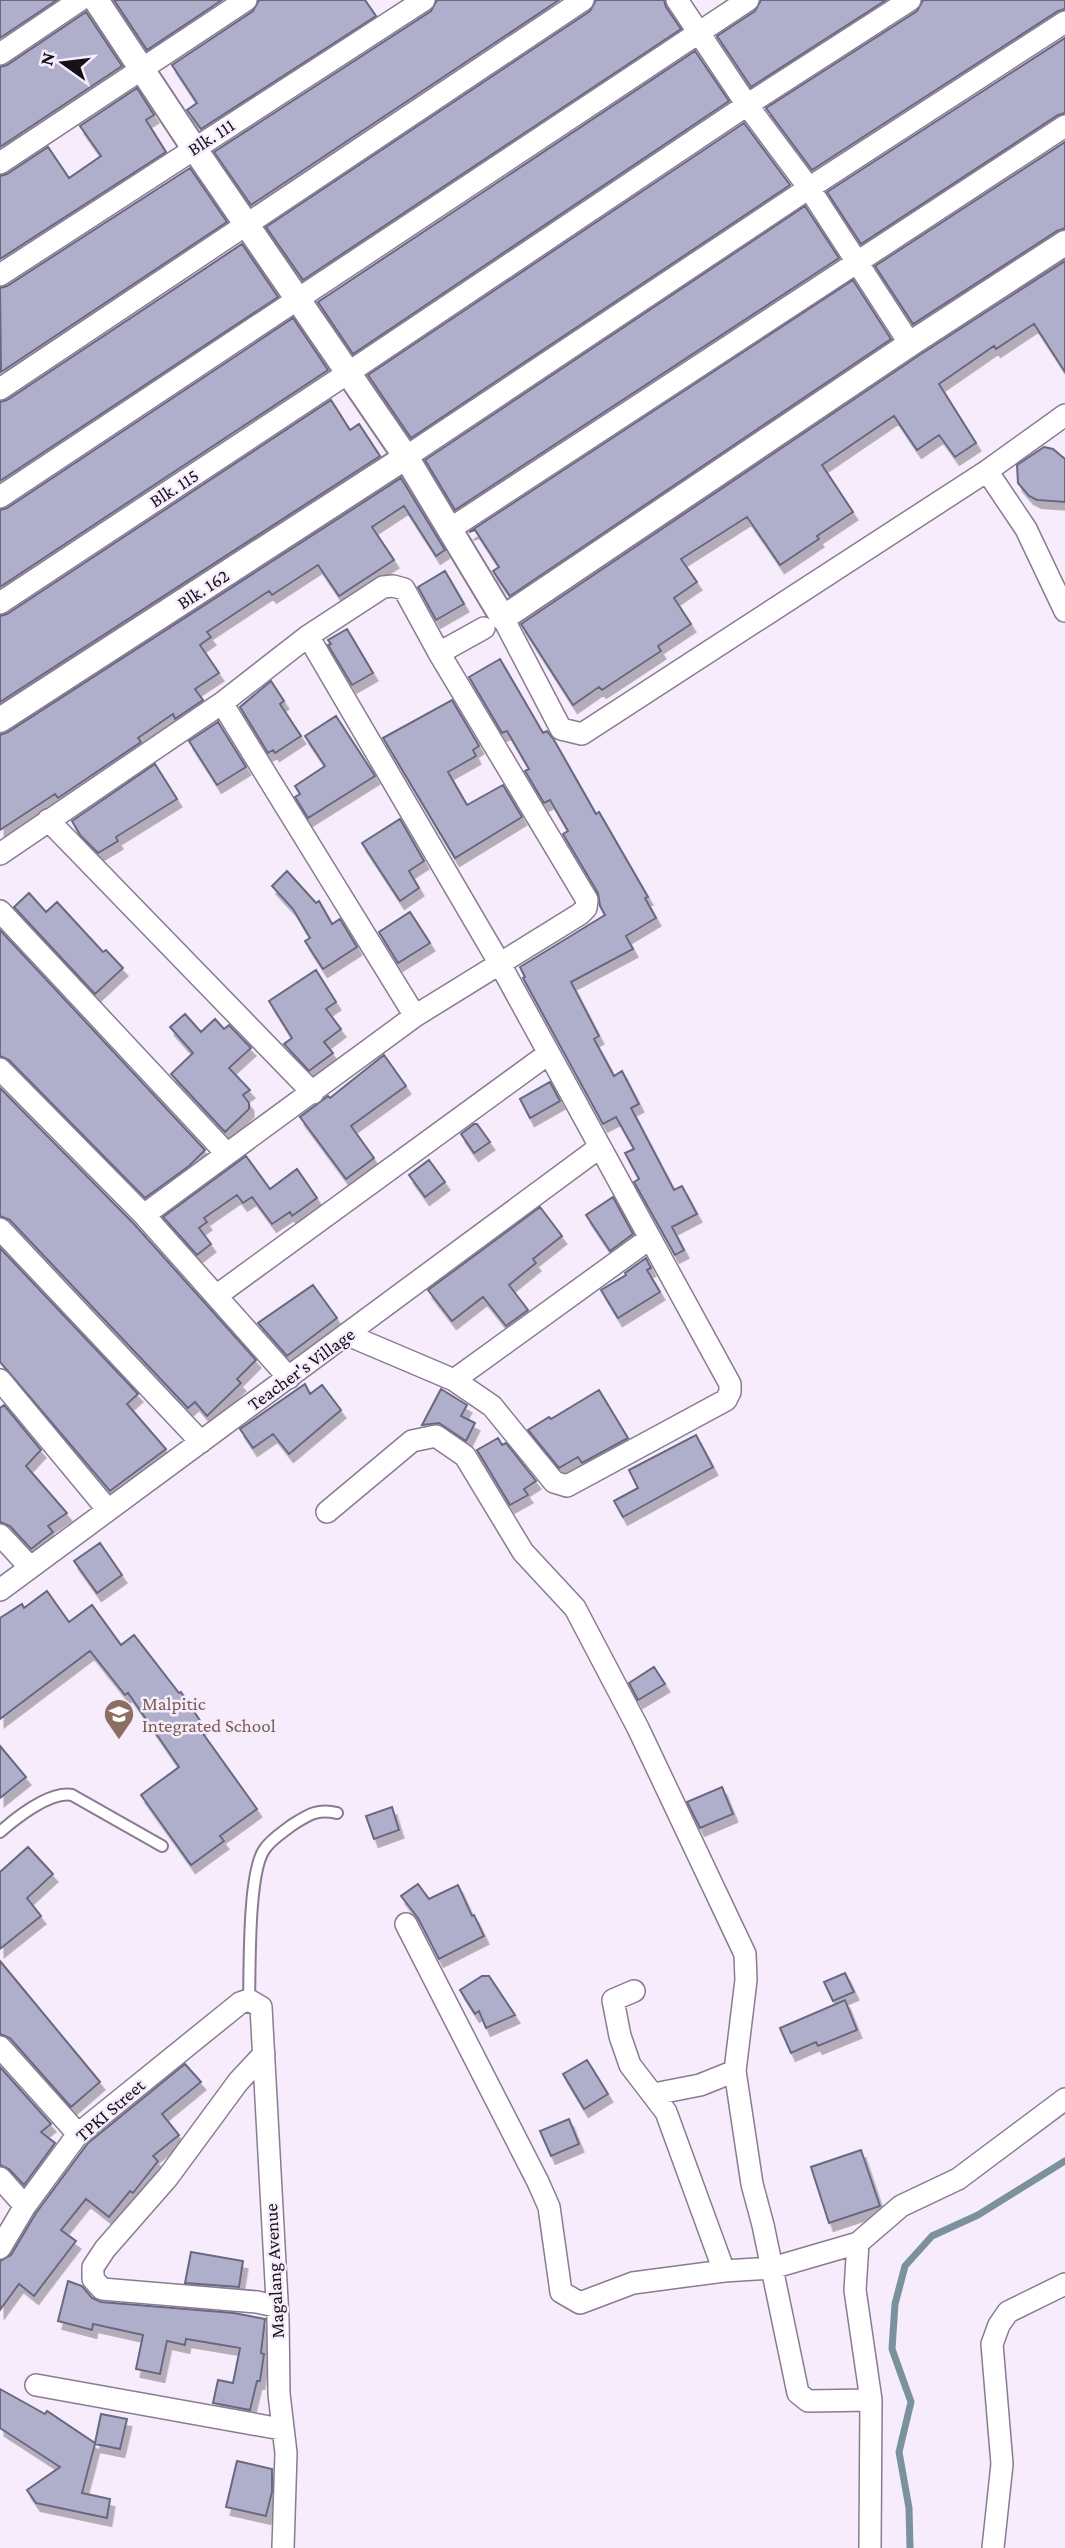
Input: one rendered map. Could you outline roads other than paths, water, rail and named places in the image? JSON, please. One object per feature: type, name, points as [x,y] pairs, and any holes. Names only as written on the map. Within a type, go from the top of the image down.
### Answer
[{"type":"street","points":[[0,54],[80,0]]},
{"type":"street","points":[[96,0],[406,457],[450,529],[494,623],[561,729],[582,734],[986,471],[1065,415]]},
{"type":"street","points":[[0,163],[246,0]]},
{"type":"street","name":"Blk. 111","points":[[0,275],[424,0]]},
{"type":"street","points":[[0,389],[583,0]]},
{"type":"street","points":[[677,0],[747,105],[809,188],[910,344]]},
{"type":"street","points":[[0,497],[748,0]]},
{"type":"street","name":"Blk. 115","points":[[0,603],[747,105],[910,0]]},
{"type":"street","points":[[406,457],[809,188],[1065,22]]},
{"type":"street","points":[[450,529],[1065,126]]},
{"type":"street","points":[[439,653],[494,623],[1065,243]]},
{"type":"street","name":"Blk. 162","points":[[0,720],[406,457]]},
{"type":"street","points":[[986,471],[1026,529],[1065,611]]},
{"type":"street","points":[[0,854],[222,703],[308,636],[383,587],[393,586],[404,589],[439,653],[587,900],[586,908],[580,914],[415,1016],[144,1215]]},
{"type":"street","points":[[308,636],[500,964],[730,1384],[730,1392],[726,1400],[567,1486],[554,1482],[492,1406],[454,1380],[348,1335]]},
{"type":"street","points":[[222,703],[415,1016]]},
{"type":"street","points":[[48,820],[313,1093]]},
{"type":"street","points":[[0,911],[227,1154]]},
{"type":"street","points":[[216,1296],[548,1054]]},
{"type":"street","points":[[0,1069],[144,1215],[289,1378]]},
{"type":"street","name":"Teacher's Village","points":[[0,1590],[600,1147]]},
{"type":"street","points":[[0,1229],[201,1442]]},
{"type":"street","points":[[454,1380],[649,1239]]},
{"type":"street","points":[[0,1380],[108,1510]]},
{"type":"street","points":[[327,1512],[412,1441],[436,1436],[465,1457],[523,1552],[575,1608],[638,1727],[746,1954],[746,1980],[735,2071],[752,2184],[798,2393],[808,2401],[871,2400]]},
{"type":"street","points":[[0,1535],[29,1566]]},
{"type":"street","points":[[406,1924],[538,2182],[548,2207],[561,2292],[580,2302],[633,2283],[724,2271],[772,2268],[858,2243],[901,2206],[958,2179],[1065,2099]]},
{"type":"street","points":[[634,1991],[613,2000],[614,2014],[630,2065],[666,2112],[724,2271]]},
{"type":"street","name":"Magalang Avenue","points":[[249,2000],[261,2007],[264,2054],[281,2429],[286,2453],[283,2548]]},
{"type":"street","name":"TPKI Street","points":[[0,2248],[25,2206],[78,2134],[240,2003],[249,2000]]},
{"type":"street","points":[[0,2047],[78,2134]]},
{"type":"street","points":[[264,2054],[238,2082],[168,2177],[105,2249],[93,2267],[93,2279],[102,2289],[257,2302],[275,2306]]},
{"type":"street","points":[[654,2094],[700,2085],[735,2071]]},
{"type":"street","points":[[0,2178],[25,2206]]},
{"type":"street","points":[[858,2243],[855,2290],[871,2400],[870,2548]]},
{"type":"street","points":[[993,2548],[1002,2464],[992,2344],[999,2325],[1008,2312],[1065,2284]]},
{"type":"street","points":[[36,2385],[281,2429]]},
{"type":"lane","points":[[0,1832],[15,1819],[62,1793],[72,1795],[162,1846]]},
{"type":"lane","points":[[249,2000],[254,1872],[263,1851],[274,1838],[310,1814],[323,1810],[337,1813]]},
{"type":"waterway","points":[[910,2548],[909,2508],[899,2452],[911,2402],[892,2349],[895,2304],[905,2266],[932,2236],[978,2215],[1065,2161]]},
{"type":"place","name":"Malpitic Integrated School","points":[[119,1741]]}]
